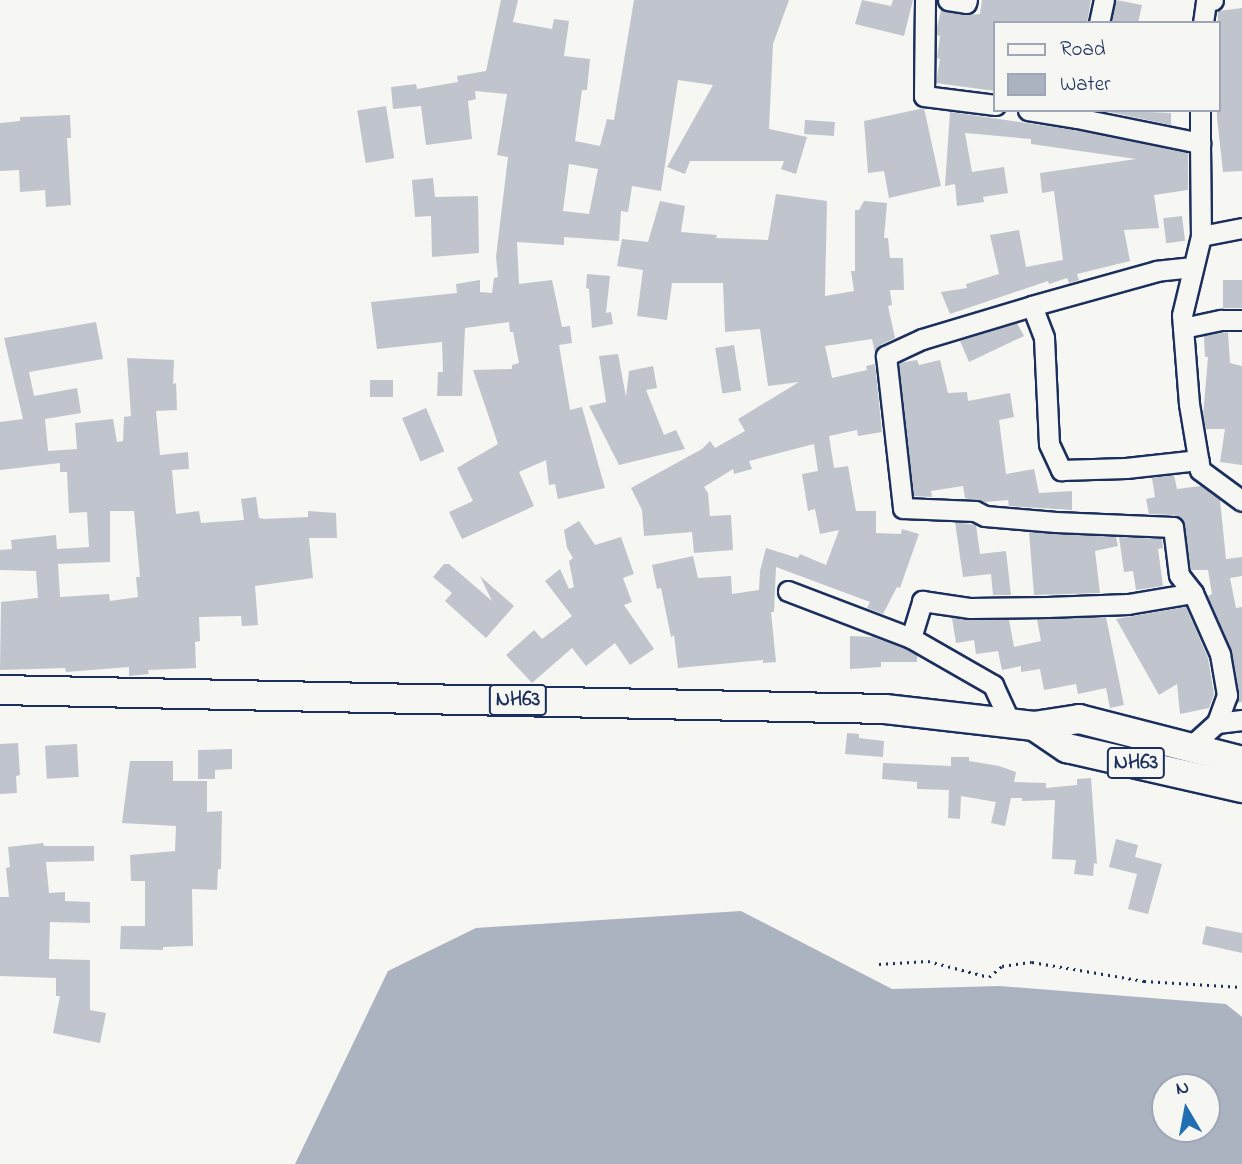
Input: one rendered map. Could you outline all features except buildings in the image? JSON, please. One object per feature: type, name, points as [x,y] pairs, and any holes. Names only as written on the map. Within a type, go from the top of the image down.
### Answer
[{"type":"highway","name":"NH63","points":[[0,690],[885,709],[1022,724],[1079,719],[1242,761]]},
{"type":"highway","name":"NH63","points":[[1022,724],[1067,748],[1242,788]]},
{"type":"street","points":[[925,0],[924,96],[993,105]]},
{"type":"street","points":[[948,0],[966,3],[967,0]]},
{"type":"street","points":[[1099,21],[1104,0]]},
{"type":"street","points":[[1203,21],[1206,1],[1213,0]]},
{"type":"street","points":[[1053,112],[1078,114],[1200,143]]},
{"type":"street","points":[[1200,112],[1201,236],[1182,315],[1189,404],[1200,470],[1242,501]]},
{"type":"street","points":[[1201,236],[1242,228]]},
{"type":"street","points":[[1189,747],[1217,723],[1227,695],[1220,654],[1193,593],[1179,575],[1173,527],[1056,522],[985,516],[975,511],[903,508],[886,356],[922,339],[1031,306],[1157,271],[1192,267]]},
{"type":"street","points":[[1031,306],[1044,338],[1049,444],[1061,470],[1126,468],[1199,460]]},
{"type":"street","points":[[1183,328],[1242,320]]},
{"type":"street","points":[[788,590],[911,638],[993,685],[1022,724]]},
{"type":"street","points":[[911,638],[922,601],[970,608],[1047,607],[1128,604],[1193,593]]},
{"type":"street","points":[[1217,723],[1242,720]]},
{"type":"path","points":[[879,964],[928,961],[989,978],[1002,966],[1032,962],[1144,981],[1242,987]]},
{"type":"water","points":[[741,911],[892,989],[999,986],[1226,1004],[1242,1017],[1242,1164],[295,1164],[388,971],[476,928]]}]
